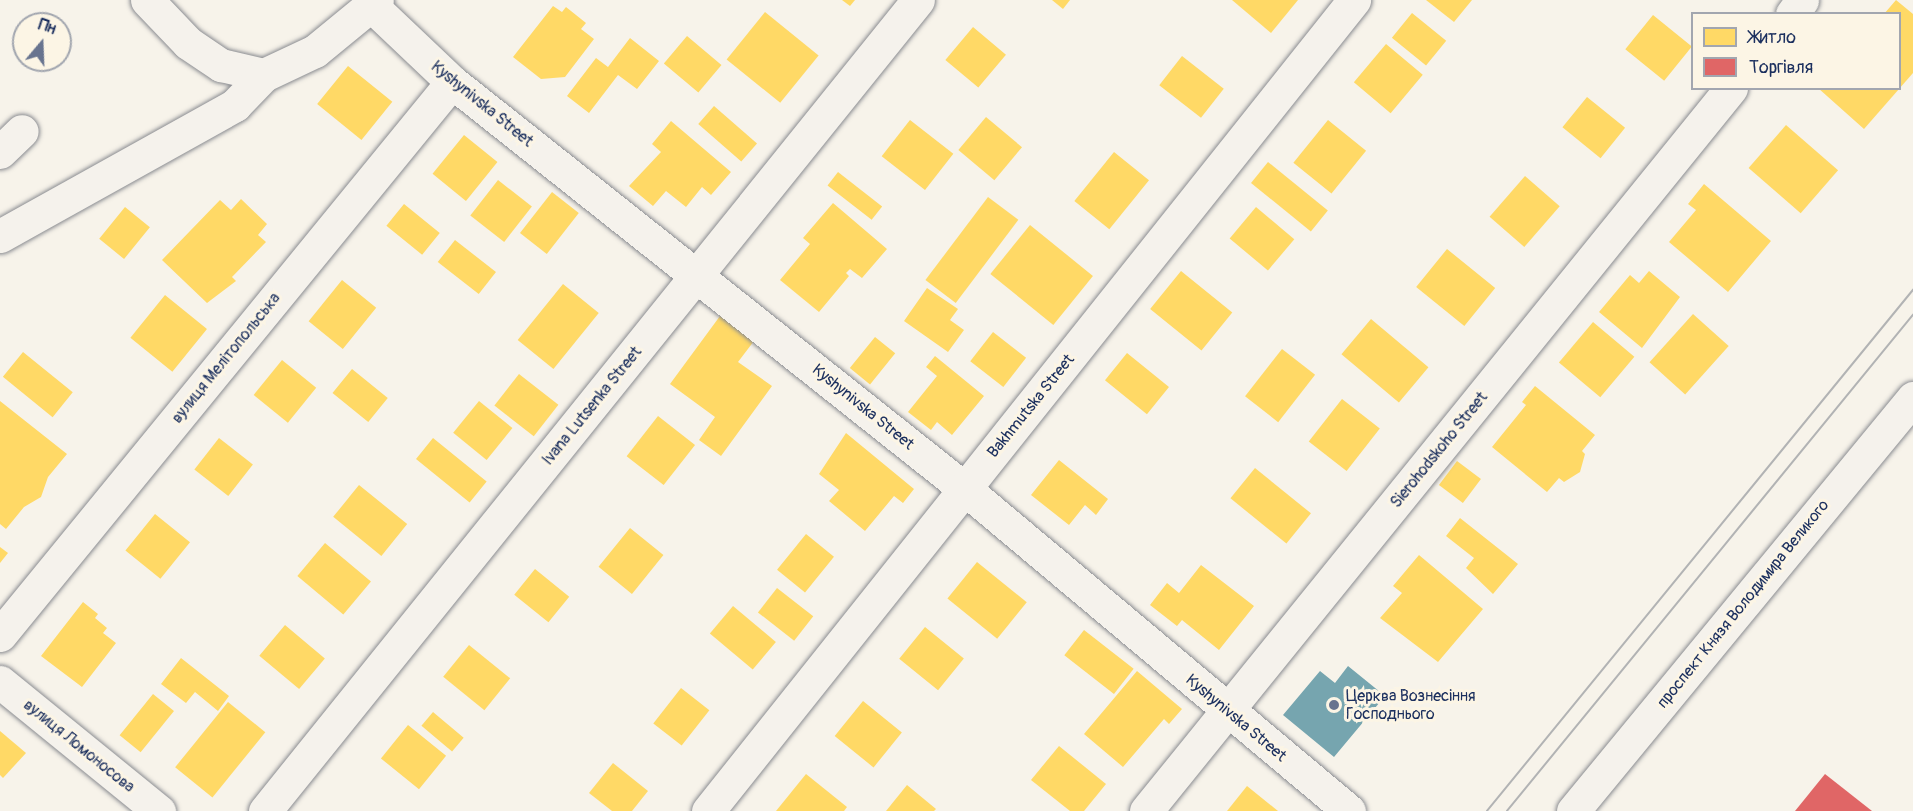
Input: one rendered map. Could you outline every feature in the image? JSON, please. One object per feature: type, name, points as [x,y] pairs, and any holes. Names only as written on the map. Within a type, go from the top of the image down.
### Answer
[{"type":"street","points":[[147,0],[188,43],[221,65],[264,75]]},
{"type":"street","name":"Ivana Lutsenka Street","points":[[265,811],[918,0]]},
{"type":"street","name":"Bakhmutska Street","points":[[708,811],[1354,0]]},
{"type":"street","points":[[0,236],[235,105],[264,75],[315,51],[375,3]]},
{"type":"street","name":"Kyshynivska Street","points":[[375,3],[452,82],[965,489],[1227,712],[1349,811]]},
{"type":"street","name":"вулиця Мелітопольська","points":[[0,635],[452,82]]},
{"type":"street","name":"Sierohodskoho Street","points":[[1146,811],[1729,90]]},
{"type":"street","name":"проспект Князя Володимира Великого","points":[[1573,811],[1913,398]]},
{"type":"street","name":"вулиця Ломоносова","points":[[0,682],[159,811]]},
{"type":"building: Житло","points":[[842,0],[855,0],[850,6]]},
{"type":"building: Житло","points":[[1052,0],[1070,0],[1063,9]]},
{"type":"building: Житло","points":[[1232,0],[1298,0],[1271,33]]},
{"type":"building: Житло","points":[[1426,0],[1472,0],[1454,22]]},
{"type":"building: Житло","points":[[1896,0],[1913,14],[1913,73],[1901,87],[1901,12],[1886,12]]},
{"type":"building: Житло","points":[[553,6],[562,12],[566,7],[586,23],[581,29],[594,39],[565,77],[541,79],[513,57]]},
{"type":"building: Житло","points":[[765,12],[819,55],[780,103],[727,59]]},
{"type":"building: Житло","points":[[1412,13],[1446,41],[1426,66],[1392,38]]},
{"type":"building: Житло","points":[[1653,15],[1691,46],[1664,81],[1625,49]]},
{"type":"building: Житло","points":[[973,27],[1006,55],[978,88],[945,60]]},
{"type":"building: Житло","points":[[687,36],[721,65],[698,93],[664,64]]},
{"type":"building: Житло","points":[[630,38],[659,61],[637,89],[618,75],[589,113],[567,96],[596,58],[608,67]]},
{"type":"building: Житло","points":[[1386,44],[1423,75],[1391,113],[1354,82]]},
{"type":"building: Житло","points":[[1182,56],[1224,89],[1201,118],[1159,85]]},
{"type":"building: Житло","points":[[348,66],[392,102],[361,140],[317,104]]},
{"type":"building: Житло","points":[[1820,90],[1898,90],[1864,129]]},
{"type":"building: Житло","points":[[1587,97],[1625,128],[1601,158],[1562,127]]},
{"type":"building: Житло","points":[[714,106],[757,143],[741,162],[698,124]]},
{"type":"building: Житло","points":[[986,117],[1022,147],[994,180],[958,150]]},
{"type":"building: Житло","points":[[910,120],[953,154],[925,190],[882,156]]},
{"type":"building: Житло","points":[[1328,120],[1366,151],[1331,194],[1293,163]]},
{"type":"building: Житло","points":[[671,121],[731,172],[711,195],[702,187],[686,207],[666,191],[653,206],[629,186],[661,152],[652,144]]},
{"type":"building: Житло","points":[[1786,125],[1838,170],[1801,213],[1749,168]]},
{"type":"building: Житло","points":[[464,135],[497,162],[466,201],[433,174]]},
{"type":"building: Житло","points":[[1114,152],[1149,180],[1109,229],[1074,201]]},
{"type":"building: Житло","points":[[1268,162],[1328,210],[1311,231],[1251,183]]},
{"type":"building: Житло","points":[[838,172],[882,206],[872,220],[828,185]]},
{"type":"building: Житло","points":[[1525,176],[1560,206],[1524,247],[1490,217]]},
{"type":"building: Житло","points":[[498,180],[532,206],[504,242],[470,215]]},
{"type":"building: Житло","points":[[1704,184],[1771,241],[1728,292],[1669,242],[1696,210],[1688,204]]},
{"type":"building: Житло","points":[[552,192],[579,213],[547,254],[520,233]]},
{"type":"building: Житло","points":[[988,197],[1018,220],[956,303],[925,280]]},
{"type":"building: Житло","points":[[241,199],[267,224],[258,235],[266,242],[232,277],[236,281],[207,303],[162,260],[220,200],[231,210]]},
{"type":"building: Житло","points":[[833,203],[887,249],[862,278],[850,269],[846,273],[849,276],[819,312],[780,280],[810,244],[803,238]]},
{"type":"building: Житло","points":[[404,204],[440,233],[422,255],[386,226]]},
{"type":"building: Житло","points":[[125,207],[150,227],[124,259],[99,239]]},
{"type":"building: Житло","points":[[1256,207],[1294,239],[1268,271],[1230,238]]},
{"type":"building: Житло","points":[[1030,225],[1093,276],[1053,325],[990,274]]},
{"type":"building: Житло","points":[[455,240],[496,272],[479,294],[438,262]]},
{"type":"building: Житло","points":[[1447,249],[1495,288],[1464,326],[1416,287]]},
{"type":"building: Житло","points":[[1181,271],[1232,313],[1201,351],[1150,309]]},
{"type":"building: Житло","points":[[1649,271],[1680,297],[1642,348],[1599,312],[1630,275],[1639,283]]},
{"type":"building: Житло","points":[[342,280],[376,308],[343,349],[309,321]]},
{"type":"building: Житло","points":[[563,284],[599,313],[553,369],[518,340]]},
{"type":"building: Житло","points":[[927,288],[958,309],[950,320],[964,330],[948,352],[904,321]]},
{"type":"building: Житло","points":[[165,295],[207,329],[172,372],[130,338]]},
{"type":"building: Житло","points":[[1693,314],[1729,346],[1685,394],[1650,362]]},
{"type":"building: Житло","points":[[720,316],[754,341],[738,362],[772,386],[721,456],[699,440],[715,417],[670,384]]},
{"type":"building: Житло","points":[[1371,319],[1428,367],[1399,402],[1341,354]]},
{"type":"building: Житло","points":[[1593,322],[1634,357],[1600,397],[1559,363]]},
{"type":"building: Житло","points":[[993,332],[1026,358],[1003,387],[970,361]]},
{"type":"building: Житло","points":[[875,337],[895,353],[870,384],[850,368]]},
{"type":"building: Житло","points":[[1282,349],[1315,375],[1278,422],[1245,396]]},
{"type":"building: Житло","points":[[23,352],[73,392],[53,417],[3,377]]},
{"type":"building: Житло","points":[[1127,353],[1169,387],[1147,414],[1105,380]]},
{"type":"building: Житло","points":[[935,356],[984,396],[952,435],[937,422],[931,430],[908,412],[937,376],[926,367]]},
{"type":"building: Житло","points":[[282,360],[316,388],[288,423],[254,395]]},
{"type":"building: Житло","points":[[352,369],[388,398],[368,422],[332,393]]},
{"type":"building: Житло","points":[[519,374],[558,405],[534,436],[494,406]]},
{"type":"building: Житло","points":[[1535,386],[1595,435],[1582,451],[1585,454],[1580,472],[1564,482],[1559,478],[1547,492],[1492,447],[1526,405],[1522,402]]},
{"type":"building: Житло","points":[[1342,399],[1380,429],[1347,471],[1309,442]]},
{"type":"building: Житло","points":[[0,401],[67,454],[48,477],[41,497],[24,507],[6,529],[0,524]]},
{"type":"building: Житло","points":[[479,401],[512,428],[487,460],[453,433]]},
{"type":"building: Житло","points":[[658,416],[695,445],[664,485],[627,456]]},
{"type":"building: Житло","points":[[846,433],[914,489],[903,503],[894,496],[865,531],[829,501],[839,490],[819,474]]},
{"type":"building: Житло","points":[[219,438],[253,464],[228,496],[194,470]]},
{"type":"building: Житло","points":[[433,438],[487,481],[470,502],[416,459]]},
{"type":"building: Житло","points":[[1059,460],[1108,499],[1096,515],[1085,505],[1069,525],[1031,495]]},
{"type":"building: Житло","points":[[1457,461],[1481,479],[1463,503],[1439,485]]},
{"type":"building: Житло","points":[[1255,468],[1311,513],[1286,544],[1230,498]]},
{"type":"building: Житло","points":[[359,485],[407,524],[381,556],[333,517]]},
{"type":"building: Житло","points":[[155,514],[190,542],[160,579],[125,551]]},
{"type":"building: Житло","points":[[1460,518],[1518,564],[1493,594],[1466,568],[1474,558],[1446,536]]},
{"type":"building: Житло","points":[[630,528],[663,555],[632,594],[599,567]]},
{"type":"building: Житло","points":[[806,534],[834,557],[805,592],[777,570]]},
{"type":"building: Житло","points":[[325,543],[371,582],[343,615],[297,576]]},
{"type":"building: Житло","points":[[0,547],[8,553],[0,563]]},
{"type":"building: Житло","points":[[1419,555],[1483,609],[1438,662],[1380,618],[1402,593],[1393,586]]},
{"type":"building: Житло","points":[[977,562],[1027,602],[997,639],[947,599]]},
{"type":"building: Житло","points":[[1201,565],[1254,606],[1219,650],[1182,620],[1177,626],[1150,605],[1167,583],[1179,593]]},
{"type":"building: Житло","points":[[535,569],[569,597],[548,622],[514,595]]},
{"type":"building: Житло","points":[[777,588],[813,616],[794,641],[758,612]]},
{"type":"building: Житло","points":[[83,602],[98,614],[95,618],[107,628],[103,633],[116,643],[82,687],[41,656]]},
{"type":"building: Житло","points":[[733,606],[776,642],[753,670],[710,634]]},
{"type":"building: Житло","points":[[285,625],[325,658],[299,689],[259,656]]},
{"type":"building: Житло","points":[[925,627],[964,658],[938,690],[899,659]]},
{"type":"building: Житло","points":[[1084,630],[1134,669],[1114,694],[1064,655]]},
{"type":"building: Житло","points":[[469,645],[510,678],[484,710],[443,677]]},
{"type":"building: Житло","points":[[181,658],[229,696],[218,711],[195,692],[186,703],[161,684]]},
{"type":"building: Житло","points":[[1137,671],[1182,709],[1169,724],[1164,719],[1123,767],[1084,734]]},
{"type":"building: Житло","points":[[681,688],[709,710],[682,746],[653,723]]},
{"type":"building: Житло","points":[[153,694],[174,711],[141,752],[120,735]]},
{"type":"building: Житло","points":[[863,701],[902,732],[874,767],[835,736]]},
{"type":"building: Житло","points":[[228,702],[265,732],[212,797],[175,767]]},
{"type":"building: Житло","points":[[433,712],[464,738],[452,752],[421,726]]},
{"type":"building: Житло","points":[[408,725],[446,756],[419,789],[381,758]]},
{"type":"building: Житло","points":[[0,731],[26,753],[3,778],[0,775]]},
{"type":"building: Житло","points":[[1059,746],[1106,784],[1084,811],[1070,811],[1031,780]]},
{"type":"building: Житло","points":[[613,763],[648,791],[632,811],[612,811],[589,793]]},
{"type":"building: Житло","points":[[806,774],[847,807],[844,811],[776,811]]},
{"type":"building: Житло","points":[[907,785],[936,809],[934,811],[886,811]]},
{"type":"building: Житло","points":[[1247,786],[1278,811],[1227,811]]},
{"type":"building: Торгівля","points":[[1825,774],[1872,811],[1795,811]]},
{"type":"building: Установи","name":"Церква Вознесіння Господнього","points":[[1348,666],[1385,696],[1334,757],[1283,715],[1320,671],[1335,683]]},
{"type":"tram line","points":[[1487,811],[1913,290]]},
{"type":"tram line","points":[[1507,811],[1913,315]]},
{"type":"place","name":"Церква Вознесіння Господнього","points":[[1334,705]]}]
